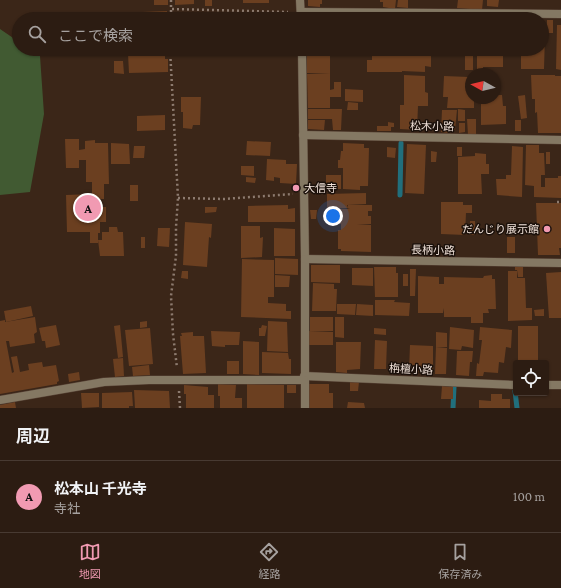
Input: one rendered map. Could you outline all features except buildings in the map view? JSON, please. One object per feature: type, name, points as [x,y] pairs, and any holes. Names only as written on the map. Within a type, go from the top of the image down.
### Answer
[{"type":"street","points":[[300,0],[301,12]]},
{"type":"street","points":[[549,14],[561,14]]},
{"type":"street","points":[[302,56],[305,259],[305,408]]},
{"type":"street","name":"松木小路","points":[[303,135],[561,140]]},
{"type":"street","name":"長柄小路","points":[[305,259],[561,263]]},
{"type":"street","name":"栴檀小路","points":[[0,400],[104,382],[149,380],[304,378],[513,385]]},
{"type":"street","points":[[549,385],[561,384]]},
{"type":"path","points":[[171,0],[172,10],[215,12]]},
{"type":"path","points":[[170,56],[178,198],[176,256],[171,296],[173,334],[179,380],[180,408]]},
{"type":"path","points":[[178,198],[224,199],[303,194]]},
{"type":"green space","points":[[0,29],[12,37],[12,56],[40,56],[44,114],[30,192],[0,195]]},
{"type":"waterway","points":[[400,195],[401,143]]},
{"type":"waterway","points":[[453,408],[454,387]]},
{"type":"waterway","points":[[516,396],[517,408]]},
{"type":"place","name":"大信寺","points":[[296,188]]},
{"type":"place","name":"松本山 千光寺","points":[[88,208]]},
{"type":"place","name":"だんじり展示館","points":[[547,229]]}]
